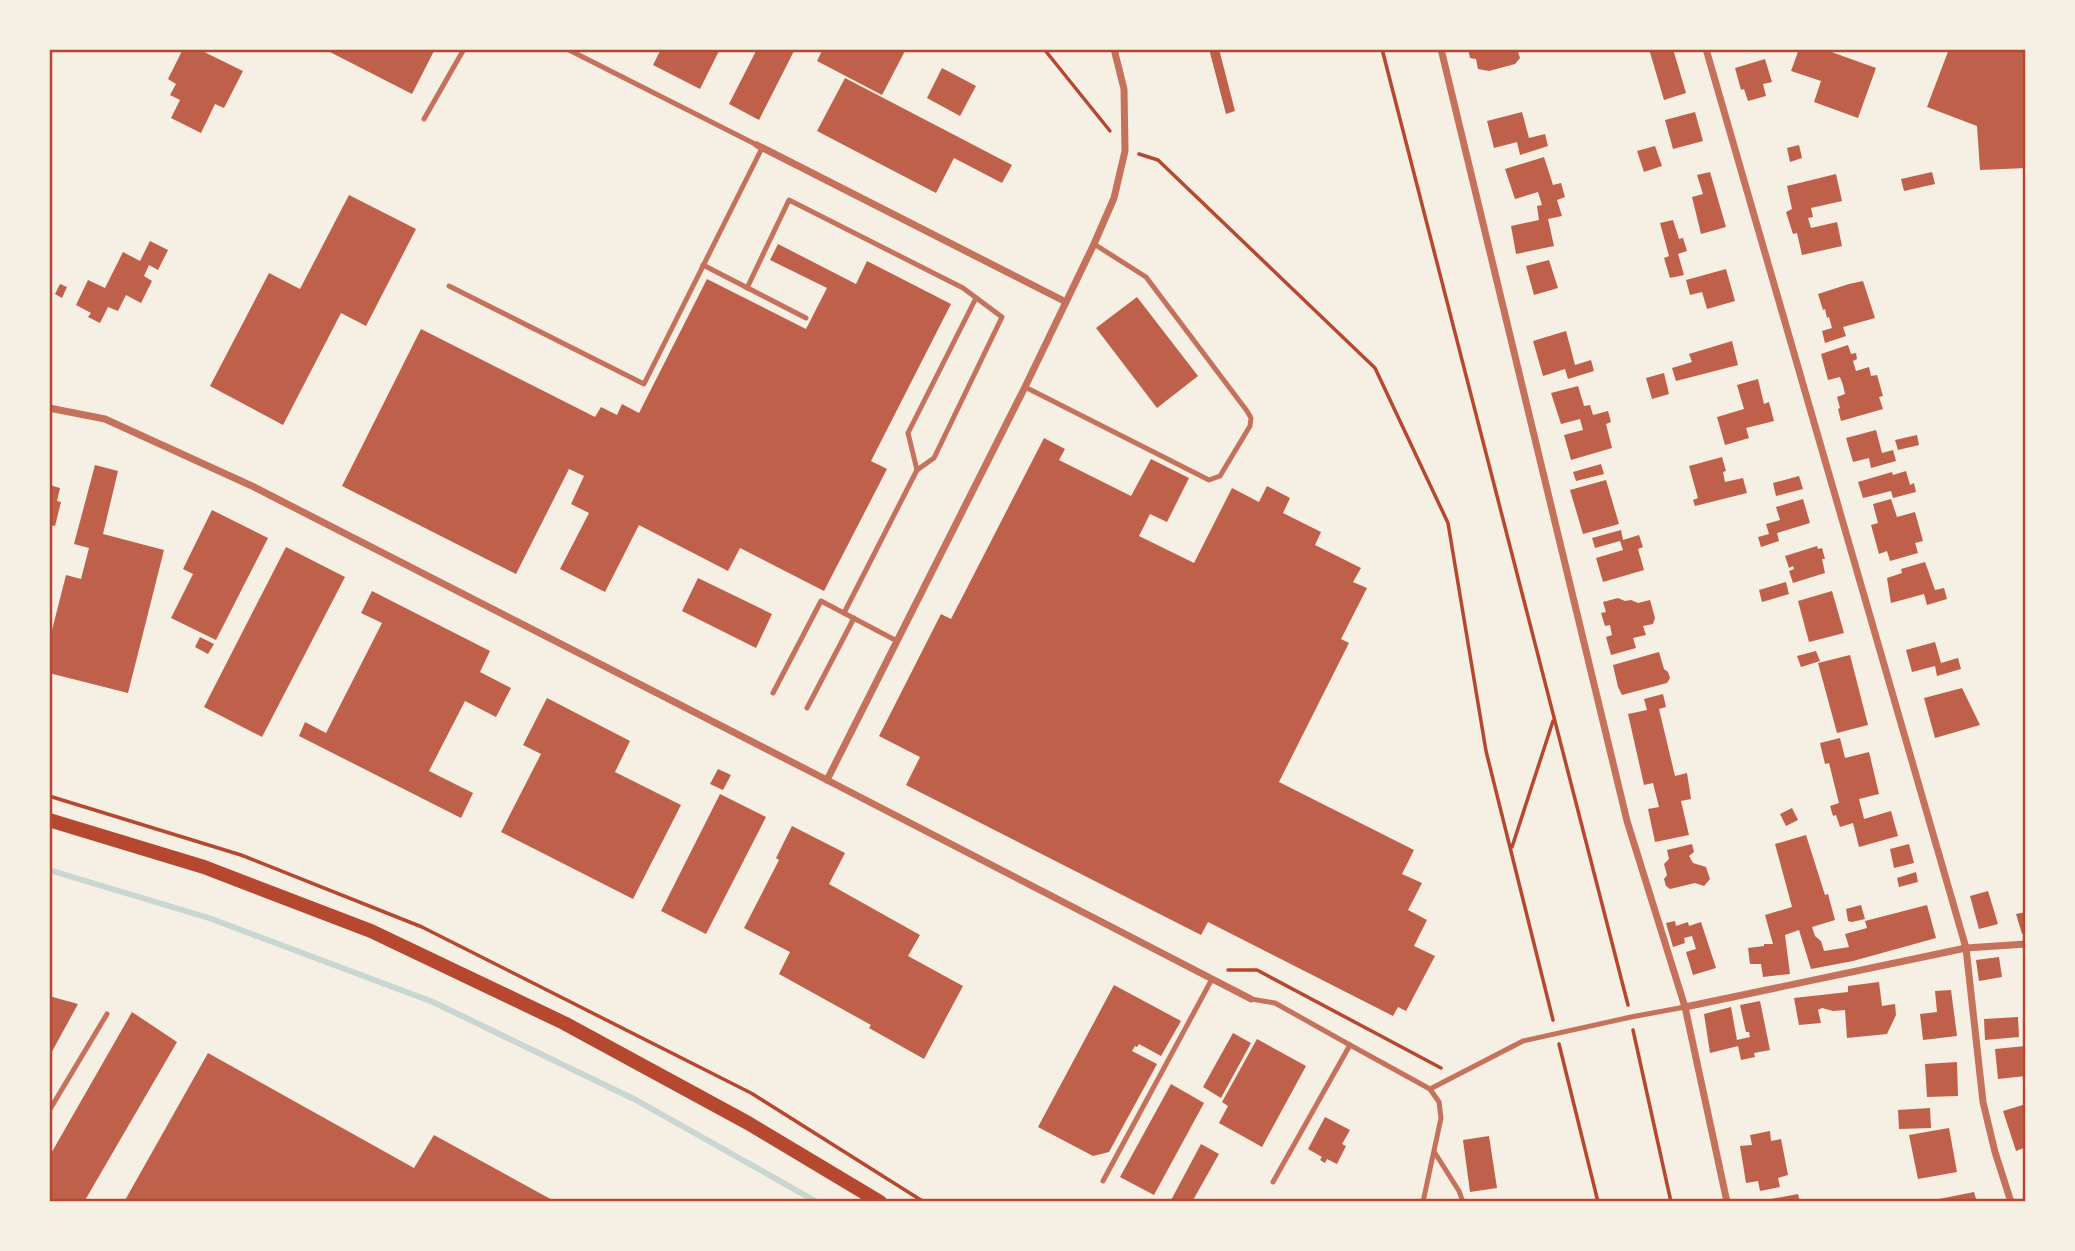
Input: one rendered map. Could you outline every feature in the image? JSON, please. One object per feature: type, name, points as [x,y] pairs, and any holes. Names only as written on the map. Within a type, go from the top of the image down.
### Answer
[{"type":"main road","points":[[49,820],[204,867],[371,931],[564,1023],[748,1123],[880,1202]]},
{"type":"street","points":[[827,780],[1025,387],[1114,198],[1125,150],[1124,89],[1114,49]]},
{"type":"street","points":[[1441,49],[1627,821],[1685,1007],[1727,1202]]},
{"type":"street","points":[[1706,49],[1966,948],[1983,1102],[2011,1202]]},
{"type":"street","points":[[760,146],[1066,302]]},
{"type":"street","points":[[49,408],[105,419],[252,486],[1251,999]]},
{"type":"street","points":[[1685,1007],[1966,948],[2026,944]]},
{"type":"lane","points":[[424,119],[464,49]]},
{"type":"lane","points":[[449,286],[644,384],[704,265],[760,146],[567,49]]},
{"type":"lane","points":[[747,288],[789,200],[962,288],[1002,317],[934,458],[917,470],[844,613]]},
{"type":"lane","points":[[1025,387],[1209,480],[1220,476],[1250,426],[1251,418],[1247,411],[1146,277],[1094,244]]},
{"type":"lane","points":[[704,265],[806,318]]},
{"type":"lane","points":[[917,470],[908,433],[976,298]]},
{"type":"lane","points":[[773,693],[821,601],[897,641]]},
{"type":"lane","points":[[807,708],[854,618]]},
{"type":"lane","points":[[1103,1181],[1212,979]]},
{"type":"lane","points":[[1251,999],[1275,1003],[1430,1088],[1438,1102],[1441,1118],[1423,1202]]},
{"type":"lane","points":[[1430,1088],[1523,1041],[1685,1007]]},
{"type":"lane","points":[[49,1111],[107,1014]]},
{"type":"lane","points":[[1273,1182],[1350,1045]]},
{"type":"lane","points":[[1434,1153],[1459,1191],[1463,1202]]},
{"type":"path","points":[[1044,49],[1125,150],[1158,160],[1375,368],[1448,523],[1486,751],[1598,1202]]},
{"type":"path","points":[[1382,49],[1631,1017],[1671,1202]]},
{"type":"path","points":[[1511,850],[1554,719]]},
{"type":"path","points":[[1195,970],[1258,970],[1456,1075]]},
{"type":"building","points":[[183,49],[198,49],[243,71],[224,108],[215,104],[201,133],[171,118],[180,100],[170,95],[176,84],[168,79]]},
{"type":"building","points":[[324,49],[435,49],[412,94]]},
{"type":"building","points":[[661,49],[720,49],[700,89],[653,65]]},
{"type":"building","points":[[757,49],[795,49],[759,120],[729,104]]},
{"type":"building","points":[[823,49],[906,49],[882,95],[817,61]]},
{"type":"building","points":[[1209,49],[1219,49],[1235,111],[1226,114]]},
{"type":"building","points":[[1468,49],[1517,49],[1520,58],[1515,64],[1489,71],[1478,69],[1476,59],[1470,58]]},
{"type":"building","points":[[1649,49],[1673,49],[1686,93],[1664,100]]},
{"type":"building","points":[[1799,49],[1823,49],[1876,68],[1858,118],[1814,102],[1821,81],[1791,71]]},
{"type":"building","points":[[1949,49],[2026,49],[2026,168],[1980,170],[1977,126],[1927,107]]},
{"type":"building","points":[[1765,59],[1772,82],[1763,84],[1766,96],[1748,101],[1744,89],[1741,90],[1735,68]]},
{"type":"building","points":[[942,68],[976,86],[960,116],[927,98]]},
{"type":"building","points":[[845,78],[1012,165],[1002,183],[954,158],[936,193],[817,131]]},
{"type":"building","points":[[1522,112],[1529,138],[1545,134],[1548,146],[1520,155],[1517,142],[1494,148],[1487,121]]},
{"type":"building","points":[[1695,112],[1703,141],[1673,149],[1665,120]]},
{"type":"building","points":[[1799,145],[1802,158],[1790,162],[1787,148]]},
{"type":"building","points":[[1655,146],[1662,166],[1644,172],[1637,151]]},
{"type":"building","points":[[1544,157],[1553,185],[1561,183],[1565,197],[1557,200],[1562,216],[1548,219],[1554,246],[1516,254],[1511,226],[1539,220],[1537,206],[1542,205],[1538,192],[1515,199],[1505,169]]},
{"type":"building","points":[[1710,172],[1726,227],[1701,234],[1692,197],[1703,194],[1697,175]]},
{"type":"building","points":[[1932,172],[1935,184],[1904,191],[1901,179]]},
{"type":"building","points":[[1836,174],[1842,201],[1811,208],[1813,217],[1808,218],[1811,228],[1837,222],[1842,246],[1802,255],[1797,233],[1793,234],[1786,212],[1792,209],[1787,186]]},
{"type":"building","points":[[349,195],[416,229],[366,326],[341,313],[283,425],[210,386],[269,273],[300,289]]},
{"type":"building","points":[[1673,220],[1679,239],[1683,238],[1687,251],[1678,254],[1684,275],[1670,278],[1664,258],[1669,256],[1660,223]]},
{"type":"building","points":[[150,241],[168,250],[158,270],[149,265],[144,276],[152,281],[141,303],[126,295],[118,311],[108,307],[100,323],[88,317],[91,313],[76,305],[88,280],[105,288],[123,252],[140,261]]},
{"type":"building","points":[[778,244],[856,284],[867,261],[951,304],[871,461],[887,469],[824,591],[740,548],[728,571],[639,525],[605,592],[560,569],[589,513],[571,504],[584,476],[569,469],[516,574],[342,486],[421,329],[595,417],[601,407],[617,415],[622,404],[639,413],[707,279],[806,329],[827,288],[770,260]]},
{"type":"building","points":[[1549,260],[1558,288],[1534,295],[1526,266]]},
{"type":"building","points":[[1726,269],[1735,301],[1707,309],[1702,292],[1690,295],[1686,280]]},
{"type":"building","points":[[1863,281],[1875,318],[1843,327],[1846,336],[1825,343],[1822,331],[1832,328],[1818,294]]},
{"type":"building","points":[[60,284],[67,287],[62,298],[55,294]]},
{"type":"building","points":[[1137,297],[1198,376],[1157,408],[1096,328]]},
{"type":"building","points":[[1566,331],[1575,365],[1591,360],[1594,371],[1568,379],[1565,369],[1543,376],[1533,341]]},
{"type":"building","points":[[1732,341],[1738,365],[1676,381],[1672,368],[1692,362],[1689,354]]},
{"type":"building","points":[[1848,345],[1851,354],[1856,353],[1857,359],[1853,361],[1856,371],[1869,367],[1871,376],[1877,375],[1883,396],[1879,397],[1883,409],[1841,421],[1837,397],[1845,394],[1843,385],[1840,377],[1828,380],[1821,354]]},
{"type":"building","points":[[1664,373],[1669,394],[1652,399],[1646,378]]},
{"type":"building","points":[[1758,379],[1764,404],[1769,402],[1774,421],[1746,428],[1749,438],[1725,445],[1717,417],[1744,409],[1737,385]]},
{"type":"building","points":[[1578,386],[1584,406],[1590,405],[1593,415],[1608,411],[1611,422],[1606,424],[1612,448],[1571,460],[1564,435],[1583,430],[1580,419],[1561,424],[1551,393]]},
{"type":"building","points":[[1876,430],[1882,453],[1893,450],[1896,461],[1871,468],[1869,458],[1853,462],[1846,438]]},
{"type":"building","points":[[1917,435],[1919,445],[1898,450],[1895,440]]},
{"type":"building","points":[[1044,438],[1065,449],[1059,460],[1131,496],[1151,459],[1189,478],[1167,522],[1150,514],[1139,536],[1194,563],[1232,488],[1259,502],[1267,486],[1290,498],[1283,513],[1321,532],[1315,545],[1361,568],[1353,582],[1367,588],[1341,639],[1349,643],[1279,782],[1414,850],[1402,874],[1422,883],[1408,910],[1427,920],[1414,946],[1435,956],[1406,1011],[1398,1007],[1393,1016],[1208,922],[1201,935],[906,785],[920,757],[879,736],[941,614],[951,619]]},
{"type":"building","points":[[1722,457],[1726,471],[1723,472],[1725,482],[1743,478],[1747,493],[1695,506],[1693,500],[1698,498],[1689,466]]},
{"type":"building","points":[[1601,464],[1604,474],[1576,481],[1573,472]]},
{"type":"building","points":[[95,465],[118,471],[103,534],[164,550],[128,693],[49,673],[49,642],[66,575],[81,579],[89,548],[74,544]]},
{"type":"building","points":[[1906,471],[1910,485],[1914,483],[1916,492],[1893,498],[1891,491],[1863,498],[1858,482],[1892,472],[1893,475]]},
{"type":"building","points":[[1799,476],[1803,489],[1776,496],[1773,483]]},
{"type":"building","points":[[1606,480],[1619,524],[1583,534],[1570,490]]},
{"type":"building","points":[[49,485],[60,488],[57,501],[61,502],[55,526],[49,525]]},
{"type":"building","points":[[1803,499],[1810,523],[1777,533],[1779,541],[1761,547],[1758,537],[1769,534],[1766,524],[1780,520],[1776,507]]},
{"type":"building","points":[[1891,499],[1897,517],[1915,512],[1923,541],[1915,543],[1918,553],[1890,561],[1887,551],[1879,554],[1871,525],[1878,523],[1873,504]]},
{"type":"building","points":[[212,510],[268,538],[216,640],[171,618],[193,574],[183,569]]},
{"type":"building","points":[[1621,530],[1623,540],[1639,535],[1643,547],[1638,549],[1644,570],[1603,582],[1596,558],[1623,550],[1620,541],[1595,548],[1592,538]]},
{"type":"building","points":[[1817,546],[1818,549],[1822,548],[1825,573],[1793,583],[1789,571],[1794,569],[1793,566],[1789,568],[1785,556]]},
{"type":"building","points":[[286,547],[345,577],[262,737],[204,707]]},
{"type":"building","points":[[1925,562],[1935,590],[1944,588],[1947,599],[1927,605],[1924,594],[1891,603],[1887,578],[1902,573],[1901,569]]},
{"type":"building","points":[[698,578],[772,614],[756,648],[682,611]]},
{"type":"building","points":[[1786,582],[1789,594],[1762,602],[1759,590]]},
{"type":"building","points":[[372,591],[490,651],[480,672],[511,688],[496,717],[465,701],[429,771],[473,793],[461,818],[299,736],[305,722],[326,733],[382,623],[361,613]]},
{"type":"building","points":[[1832,591],[1844,633],[1809,642],[1798,601]]},
{"type":"building","points":[[1618,598],[1638,603],[1650,600],[1655,618],[1653,624],[1643,626],[1646,635],[1633,638],[1636,648],[1611,655],[1606,637],[1612,635],[1610,625],[1605,626],[1601,613],[1606,612],[1603,602]]},
{"type":"building","points":[[200,637],[214,644],[208,654],[195,647]]},
{"type":"building","points":[[1935,642],[1941,663],[1958,658],[1961,669],[1937,676],[1935,666],[1912,672],[1906,650]]},
{"type":"building","points":[[1816,651],[1820,661],[1801,667],[1797,656]]},
{"type":"building","points":[[1659,652],[1670,678],[1667,683],[1622,695],[1613,665]]},
{"type":"building","points":[[1850,655],[1868,725],[1837,733],[1818,663]]},
{"type":"building","points":[[1962,688],[1980,725],[1935,738],[1924,698]]},
{"type":"building","points":[[1663,694],[1666,707],[1659,709],[1675,776],[1687,773],[1691,799],[1681,801],[1689,835],[1655,842],[1648,809],[1659,807],[1653,783],[1644,785],[1628,714],[1647,710],[1644,699]]},
{"type":"building","points":[[547,698],[630,741],[615,772],[681,805],[633,899],[501,832],[541,754],[523,745]]},
{"type":"building","points":[[1840,738],[1845,758],[1869,752],[1879,794],[1859,799],[1864,819],[1891,811],[1898,836],[1859,847],[1853,823],[1840,827],[1836,815],[1833,816],[1830,806],[1839,803],[1829,763],[1825,764],[1820,743]]},
{"type":"building","points":[[718,769],[731,775],[723,790],[710,784]]},
{"type":"building","points":[[720,794],[766,817],[706,934],[661,911]]},
{"type":"building","points":[[1792,808],[1798,820],[1786,826],[1780,814]]},
{"type":"building","points":[[792,826],[845,853],[829,884],[920,935],[908,956],[963,986],[924,1059],[869,1028],[871,1025],[779,974],[790,952],[744,928],[779,860],[776,858]]},
{"type":"building","points":[[1806,835],[1835,920],[1812,927],[1824,951],[1849,947],[1845,934],[1867,928],[1865,921],[1927,905],[1936,938],[1853,961],[1811,969],[1799,930],[1785,935],[1790,974],[1763,977],[1761,964],[1750,964],[1748,948],[1773,944],[1765,915],[1792,907],[1775,844]]},
{"type":"building","points":[[1692,844],[1694,852],[1689,856],[1693,863],[1706,867],[1710,879],[1704,886],[1695,883],[1670,889],[1664,879],[1667,875],[1664,864],[1669,859],[1667,850]]},
{"type":"building","points":[[1909,844],[1914,863],[1894,868],[1890,849]]},
{"type":"building","points":[[1916,872],[1918,882],[1899,887],[1897,878]]},
{"type":"building","points":[[1988,891],[1998,924],[1979,929],[1970,896]]},
{"type":"building","points":[[1861,905],[1865,919],[1848,921],[1846,909]]},
{"type":"building","points":[[2026,912],[2026,933],[2022,934],[2016,914]]},
{"type":"building","points":[[1675,921],[1676,926],[1701,922],[1716,968],[1693,975],[1686,952],[1696,949],[1692,936],[1684,938],[1685,943],[1673,947],[1666,923]]},
{"type":"building","points":[[1999,957],[2002,977],[1979,981],[1976,960]]},
{"type":"building","points":[[1879,982],[1882,1006],[1895,1004],[1896,1015],[1887,1034],[1847,1038],[1845,1010],[1822,1008],[1818,1010],[1821,1023],[1799,1025],[1794,998],[1848,992],[1848,986]]},
{"type":"building","points":[[1114,985],[1181,1021],[1161,1056],[1139,1044],[1135,1046],[1132,1051],[1157,1064],[1109,1152],[1093,1156],[1038,1127]]},
{"type":"building","points":[[1951,990],[1957,1036],[1923,1040],[1920,1014],[1937,1012],[1935,991]]},
{"type":"building","points":[[49,996],[78,1004],[49,1057]]},
{"type":"building","points":[[1760,1001],[1770,1050],[1754,1053],[1755,1057],[1741,1060],[1738,1046],[1710,1053],[1704,1014],[1731,1007],[1737,1040],[1750,1037],[1749,1032],[1746,1032],[1740,1005]]},
{"type":"building","points":[[132,1012],[177,1042],[84,1202],[49,1202],[49,1157]]},
{"type":"building","points":[[2018,1017],[2019,1037],[1985,1040],[1984,1019]]},
{"type":"building","points":[[1233,1033],[1251,1043],[1221,1098],[1203,1087]]},
{"type":"building","points":[[1257,1039],[1306,1066],[1262,1147],[1219,1123],[1228,1106],[1222,1102]]},
{"type":"building","points":[[2026,1046],[2026,1076],[1998,1079],[1995,1049]]},
{"type":"building","points":[[208,1053],[414,1168],[434,1135],[556,1202],[124,1202]]},
{"type":"building","points":[[1957,1062],[1958,1096],[1927,1097],[1925,1064]]},
{"type":"building","points":[[1171,1084],[1204,1103],[1154,1195],[1120,1177]]},
{"type":"building","points":[[2026,1104],[2026,1147],[2016,1151],[2003,1111]]},
{"type":"building","points":[[1930,1108],[1931,1128],[1899,1129],[1898,1110]]},
{"type":"building","points":[[1325,1117],[1350,1130],[1342,1144],[1346,1146],[1337,1164],[1327,1159],[1325,1163],[1320,1160],[1322,1157],[1308,1149]]},
{"type":"building","points":[[1949,1128],[1957,1172],[1918,1179],[1909,1135]]},
{"type":"building","points":[[1770,1131],[1771,1141],[1781,1139],[1788,1175],[1778,1178],[1780,1187],[1760,1191],[1758,1181],[1746,1183],[1740,1146],[1752,1145],[1750,1135]]},
{"type":"building","points":[[1489,1136],[1497,1188],[1470,1192],[1463,1140]]},
{"type":"building","points":[[1201,1144],[1219,1154],[1192,1202],[1170,1202]]},
{"type":"building","points":[[1974,1192],[1977,1202],[1939,1202],[1939,1199]]},
{"type":"building","points":[[1798,1194],[1800,1202],[1760,1202],[1760,1201]]},
{"type":"waterway","points":[[49,870],[209,918],[433,1002],[636,1100],[817,1202]]}]
